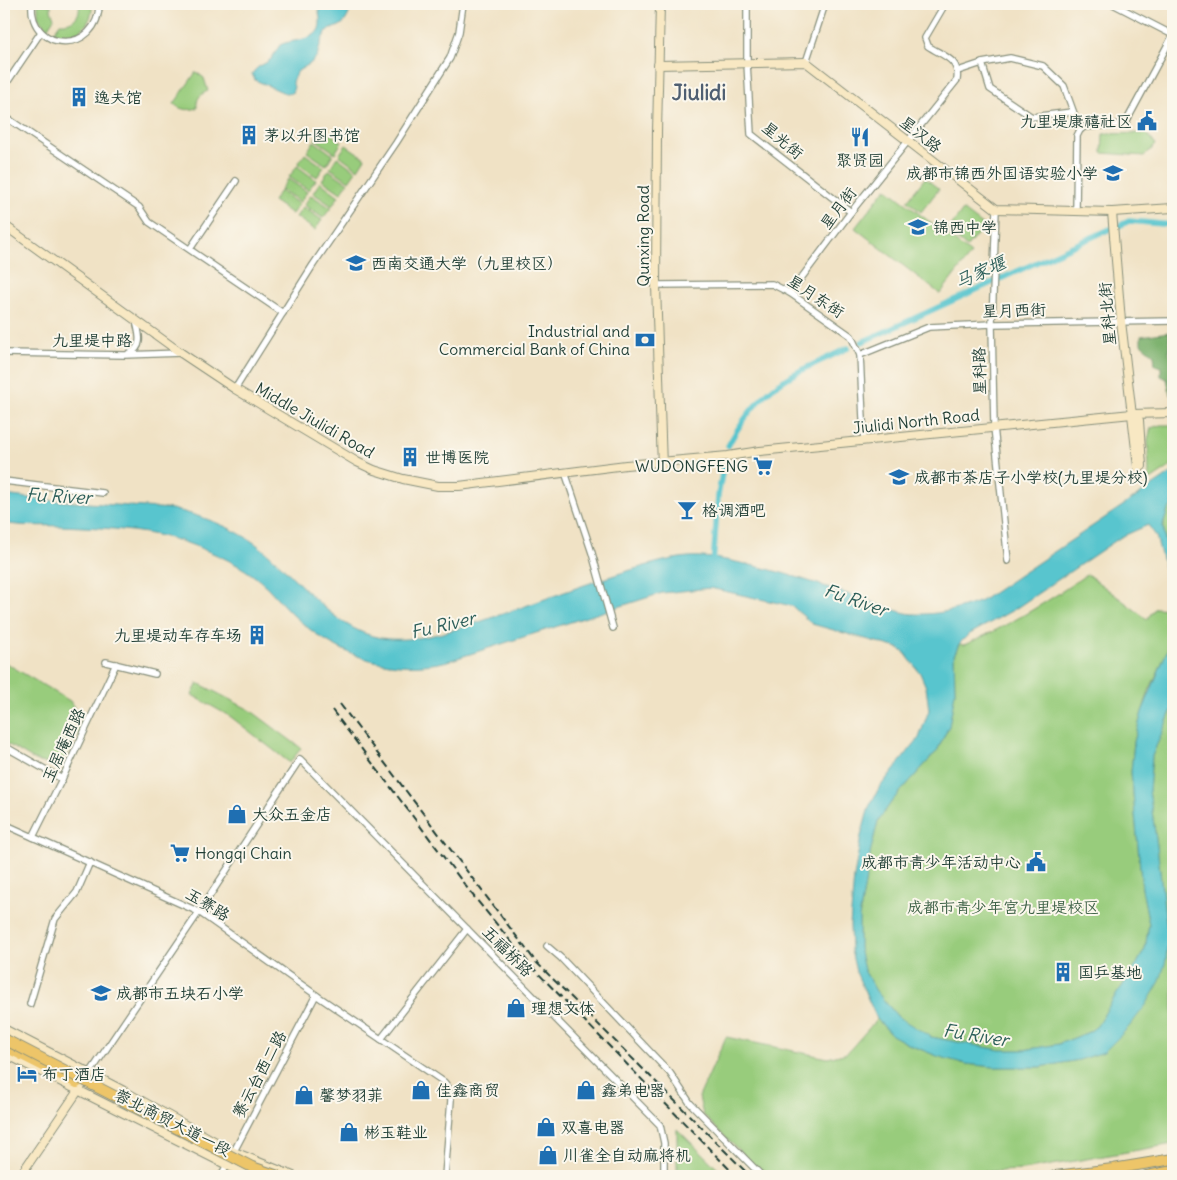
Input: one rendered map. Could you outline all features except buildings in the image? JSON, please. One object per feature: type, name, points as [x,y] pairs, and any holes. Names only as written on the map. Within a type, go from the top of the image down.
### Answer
[{"type":"highway","points":[[4,1039],[229,1158],[259,1176]]},
{"type":"highway","points":[[4,1046],[78,1087],[229,1158],[278,1176]]},
{"type":"highway","points":[[1112,1173],[1173,1159]]},
{"type":"highway","points":[[1055,1176],[1112,1173],[1173,1164]]},
{"type":"highway","points":[[1146,1176],[1173,1171]]},
{"type":"street","points":[[31,4],[34,22],[41,32],[58,41],[69,42],[79,39],[95,25],[99,14],[99,4]]},
{"type":"street","points":[[234,389],[313,265],[396,143],[450,58],[458,32],[462,4]]},
{"type":"street","name":"Qunxing Road","points":[[660,4],[656,285],[662,464]]},
{"type":"street","name":"星光街","points":[[747,4],[747,63],[751,134],[852,212]]},
{"type":"street","points":[[658,65],[806,62],[825,4]]},
{"type":"street","points":[[944,4],[925,38],[928,46],[955,63],[958,71],[982,63],[1010,58],[1043,66],[1064,86],[1080,130]]},
{"type":"street","points":[[1076,211],[1077,136],[1080,130],[1084,127],[1125,124],[1173,35],[1113,4]]},
{"type":"street","points":[[4,87],[41,32]]},
{"type":"street","name":"星汉路","points":[[806,62],[996,209]]},
{"type":"street","points":[[982,63],[990,89],[1032,117],[1072,112]]},
{"type":"street","name":"星月街","points":[[790,293],[908,140],[957,80],[958,71]]},
{"type":"street","points":[[4,116],[139,207],[148,222],[190,248],[283,313]]},
{"type":"street","points":[[190,248],[236,181]]},
{"type":"street","points":[[996,209],[1112,212],[1173,208]]},
{"type":"street","name":"星科路","points":[[996,209],[992,324],[994,427],[1008,561]]},
{"type":"street","name":"星科北街","points":[[1112,212],[1121,321],[1132,414]]},
{"type":"street","name":"Middle Jiulidi Road","points":[[4,224],[136,321],[234,389],[357,462],[374,470],[403,479],[438,486],[460,486],[565,472],[662,464]]},
{"type":"street","name":"星月东街","points":[[656,285],[772,284],[790,293],[851,336],[860,354],[864,440]]},
{"type":"street","points":[[125,355],[135,351],[139,346],[140,336],[136,321]]},
{"type":"street","name":"星月西街","points":[[860,354],[930,328],[992,324],[1173,321]]},
{"type":"street","name":"九里堤中路","points":[[4,353],[125,355],[181,353]]},
{"type":"street","name":"Jiulidi North Road","points":[[662,464],[760,451],[994,427],[1132,414],[1173,413]]},
{"type":"street","points":[[1132,414],[1139,420],[1143,462],[1139,475],[1134,429],[1132,414]]},
{"type":"street","points":[[565,472],[613,626]]},
{"type":"street","points":[[4,481],[104,493]]},
{"type":"street","points":[[106,662],[154,674]]},
{"type":"street","name":"玉居庵西路","points":[[33,837],[116,664]]},
{"type":"street","points":[[4,746],[62,779]]},
{"type":"street","name":"五福桥路","points":[[199,912],[300,759],[660,1125],[664,1143],[664,1176]]},
{"type":"street","name":"玉赛路","points":[[4,824],[199,912],[444,1082],[448,1087],[451,1100],[445,1176]]},
{"type":"street","points":[[30,1004],[55,919],[77,892],[90,862]]},
{"type":"street","points":[[20,1176],[78,1087],[90,1073],[199,912]]},
{"type":"street","points":[[381,1039],[467,929]]},
{"type":"street","points":[[547,946],[561,958],[670,1072],[690,1103],[762,1176]]},
{"type":"street","name":"赛云台西二路","points":[[221,1176],[316,995]]},
{"type":"street","points":[[4,1029],[90,1073],[229,1158],[293,1176]]},
{"type":"street","points":[[4,1053],[78,1087]]},
{"type":"street","name":"蓉北商贸大道一段","points":[[229,1158],[249,1176]]},
{"type":"street","points":[[1086,1176],[1173,1164]]},
{"type":"green space","points":[[38,4],[51,5],[54,18],[47,29],[38,17]]},
{"type":"green space","points":[[79,4],[92,4],[90,19],[86,25],[81,30],[68,35],[53,33],[60,23],[72,21],[77,16]]},
{"type":"green space","points":[[196,72],[204,78],[208,91],[199,97],[197,108],[188,110],[179,108],[174,104]]},
{"type":"green space","points":[[323,129],[342,142],[335,153],[315,139]]},
{"type":"green space","points":[[1146,133],[1156,145],[1144,156],[1102,153],[1103,134]]},
{"type":"green space","points":[[314,141],[333,155],[326,165],[307,152]]},
{"type":"green space","points":[[346,145],[365,158],[358,169],[339,155]]},
{"type":"green space","points":[[305,154],[324,167],[317,177],[298,164]]},
{"type":"green space","points":[[337,157],[356,171],[349,181],[330,168]]},
{"type":"green space","points":[[297,166],[316,180],[308,190],[289,177]]},
{"type":"green space","points":[[329,170],[348,183],[341,193],[322,180]]},
{"type":"green space","points":[[925,178],[939,189],[921,212],[907,201]]},
{"type":"green space","points":[[288,179],[307,192],[300,202],[281,189]]},
{"type":"green space","points":[[320,182],[339,196],[332,206],[313,193]]},
{"type":"green space","points":[[886,188],[971,254],[940,294],[855,228]]},
{"type":"green space","points":[[280,191],[299,204],[292,214],[273,201]]},
{"type":"green space","points":[[311,195],[331,208],[323,218],[304,205]]},
{"type":"green space","points":[[303,207],[322,220],[315,230],[296,217]]},
{"type":"green space","points":[[963,210],[984,226],[967,247],[947,231]]},
{"type":"green space","points":[[1169,332],[1169,354],[1173,355],[1173,396],[1170,395],[1167,379],[1161,376],[1161,367],[1155,365],[1154,355],[1141,344],[1141,336]]},
{"type":"green space","points":[[1160,425],[1173,425],[1173,465],[1149,481],[1148,439],[1151,428]]},
{"type":"green space","points":[[1173,504],[1173,558],[1165,537],[1164,524],[1168,510]]},
{"type":"green space","name":"成都市青少年宫九里堤校区","points":[[1087,574],[1147,619],[1155,608],[1173,609],[1173,639],[1149,691],[1142,712],[1134,742],[1131,772],[1142,889],[1149,924],[1145,949],[1098,1026],[1089,1032],[1059,1044],[1024,1050],[1000,1050],[931,1037],[898,1017],[876,991],[864,970],[859,948],[859,918],[878,821],[892,801],[937,751],[949,726],[955,692],[954,655],[959,644],[964,645],[1012,622],[1043,604]]},
{"type":"green space","points":[[4,662],[70,701],[78,714],[81,729],[65,758],[49,764],[36,761],[4,742]]},
{"type":"green space","points":[[198,683],[250,710],[301,748],[290,763],[231,717],[192,695]]},
{"type":"green space","points":[[1173,707],[1173,1144],[1023,1170],[879,1176],[768,1176],[761,1172],[703,1115],[699,1097],[726,1037],[828,1058],[847,1053],[877,1019],[892,1035],[910,1045],[966,1064],[994,1067],[1040,1067],[1079,1060],[1166,960],[1168,941],[1149,790],[1152,756]]},
{"type":"green space","points":[[677,1129],[725,1176],[677,1176]]},
{"type":"water","points":[[318,4],[352,5],[347,18],[342,24],[327,31],[322,39],[317,56],[311,63],[298,71],[292,81],[294,87],[292,93],[287,94],[255,80],[252,74],[254,71],[271,59],[280,45],[315,34],[320,22]]},
{"type":"water","name":"Fu River","points":[[1173,472],[1173,504],[1168,510],[1163,525],[1165,540],[1173,558],[1173,600],[1156,536],[1148,525],[1121,537],[1015,609],[968,635],[959,644],[954,655],[955,692],[949,726],[937,751],[892,801],[878,821],[871,849],[859,918],[859,948],[864,970],[876,991],[898,1017],[931,1037],[1000,1050],[1024,1050],[1059,1044],[1089,1032],[1097,1026],[1145,949],[1149,924],[1142,889],[1131,772],[1134,742],[1142,712],[1173,636],[1173,707],[1152,756],[1149,790],[1168,941],[1166,960],[1160,981],[1146,1005],[1128,1028],[1104,1052],[1079,1060],[1040,1067],[994,1067],[966,1064],[937,1056],[910,1045],[892,1035],[877,1019],[856,972],[851,950],[850,925],[854,877],[861,836],[869,807],[879,788],[919,738],[929,710],[926,687],[920,673],[905,653],[898,648],[812,624],[792,606],[710,588],[662,593],[448,661],[428,665],[389,664],[352,654],[317,635],[296,618],[253,575],[222,557],[188,543],[152,534],[116,529],[4,523],[4,495],[45,500],[172,509],[194,515],[216,522],[256,544],[314,598],[346,624],[363,633],[381,638],[406,639],[431,636],[497,616],[624,572],[664,561],[688,557],[718,559],[768,569],[907,613],[931,614],[947,611],[981,601]]},
{"type":"waterway","name":"马家堰","points":[[1119,226],[1129,221],[1173,225]]},
{"type":"waterway","name":"马家堰","points":[[862,342],[1110,229]]},
{"type":"waterway","name":"马家堰","points":[[728,446],[748,415],[773,388],[800,371],[848,348]]},
{"type":"waterway","name":"马家堰","points":[[713,565],[718,496],[723,468]]},
{"type":"railway","points":[[340,704],[536,962],[750,1176]]},
{"type":"railway","points":[[332,710],[471,893],[532,967],[736,1176]]},
{"type":"place","name":"逸夫馆","points":[[79,97]]},
{"type":"place","name":"九里堤康禧社区","points":[[1147,121]]},
{"type":"place","name":"茅以升图书馆","points":[[249,135]]},
{"type":"place","name":"聚贤园","points":[[860,137]]},
{"type":"place","name":"成都市锦西外国语实验小学","points":[[1113,173]]},
{"type":"place","name":"锦西中学","points":[[918,227]]},
{"type":"place","name":"西南交通大学（九里校区）","points":[[356,263]]},
{"type":"place","name":"Industrial and Commercial Bank of China","points":[[645,340]]},
{"type":"place","name":"世博医院","points":[[410,457]]},
{"type":"place","name":"WUDONGFENG","points":[[763,466]]},
{"type":"place","name":"成都市茶店子小学校(九里堤分校)","points":[[899,477]]},
{"type":"place","name":"格调酒吧","points":[[687,510]]},
{"type":"place","name":"九里堤动车存车场","points":[[257,635]]},
{"type":"place","name":"大众五金店","points":[[237,814]]},
{"type":"place","name":"Hongqi Chain","points":[[180,853]]},
{"type":"place","name":"成都市青少年活动中心","points":[[1036,862]]},
{"type":"place","name":"国乒基地","points":[[1063,972]]},
{"type":"place","name":"成都市五块石小学","points":[[101,993]]},
{"type":"place","name":"理想文体","points":[[516,1008]]},
{"type":"place","name":"布丁酒店","points":[[27,1074]]},
{"type":"place","name":"佳鑫商贸","points":[[421,1090]]},
{"type":"place","name":"鑫弟电器","points":[[586,1090]]},
{"type":"place","name":"馨梦羽菲","points":[[304,1095]]},
{"type":"place","name":"双喜电器","points":[[546,1127]]},
{"type":"place","name":"彬玉鞋业","points":[[349,1132]]},
{"type":"place","name":"川雀全自动麻将机","points":[[548,1155]]},
{"type":"district","name":"Jiulidi","points":[[699,92]]}]
